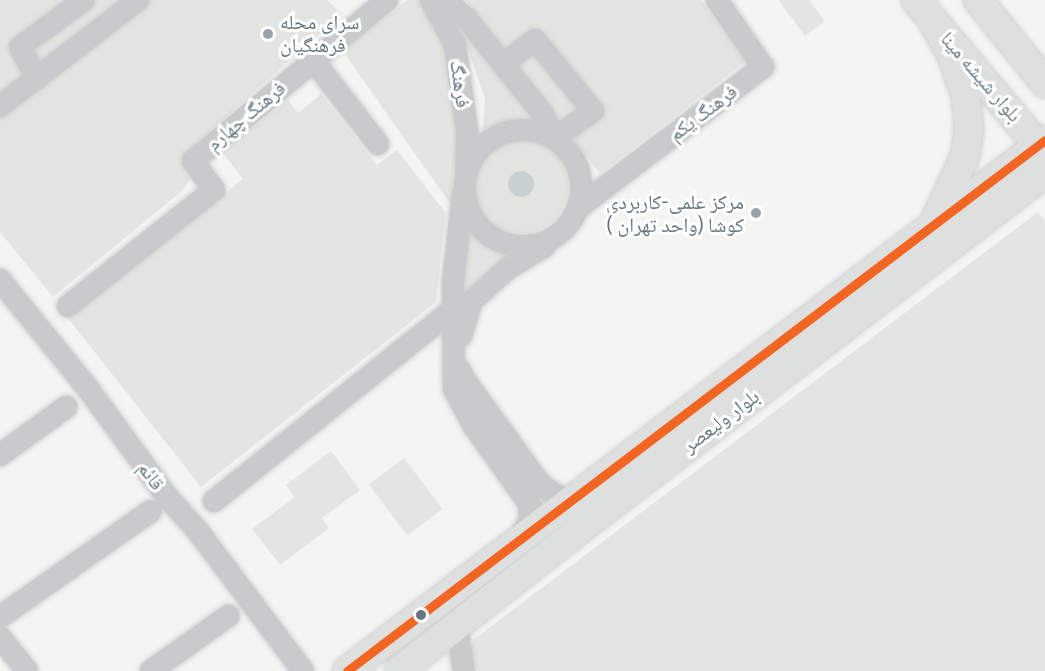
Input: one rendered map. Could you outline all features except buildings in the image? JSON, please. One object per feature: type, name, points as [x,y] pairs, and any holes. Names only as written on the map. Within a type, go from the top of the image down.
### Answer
[{"type":"main road","name":"بلوار شیشه مینا","points":[[916,0],[935,25],[1043,147]]},
{"type":"main road","points":[[978,0],[1045,83]]},
{"type":"main road","points":[[932,226],[965,156],[969,129],[966,96],[952,56],[935,25]]},
{"type":"main road","name":"بلوار ولیعصر","points":[[399,671],[546,557],[587,506],[932,226],[1043,147]]},
{"type":"main road","name":"بلوار ولیعصر","points":[[347,671],[519,540],[587,506],[1045,173]]},
{"type":"main road","points":[[519,540],[536,530],[547,542],[546,557]]},
{"type":"street","points":[[37,79],[20,47],[86,0],[108,24]]},
{"type":"street","points":[[0,106],[138,0]]},
{"type":"street","name":"فرهنگ چهارم","points":[[68,306],[214,190],[193,161],[387,0]]},
{"type":"street","name":"فرهنگ یکم","points":[[578,208],[763,67],[717,0]]},
{"type":"street","name":"فرهنگ","points":[[446,1],[466,18],[543,114],[555,138],[569,152],[578,169],[581,189],[578,208]]},
{"type":"street","name":"فرهنگ","points":[[446,1],[455,45],[466,131],[464,184],[453,284],[454,389],[474,426],[532,490]]},
{"type":"street","points":[[502,64],[535,40],[592,111],[555,138]]},
{"type":"street","points":[[313,60],[378,144]]},
{"type":"street","name":"فرهنگ","points":[[555,138],[538,131],[519,129],[501,134],[485,143],[473,158],[464,184],[472,217],[484,232],[501,242],[539,244],[557,236]]},
{"type":"street","points":[[454,357],[472,301],[507,269],[541,250],[557,236],[569,224],[578,208]]},
{"type":"street","name":"قائم","points":[[0,280],[89,390],[168,498],[197,530],[303,671]]},
{"type":"street","points":[[214,501],[454,309]]},
{"type":"street","points":[[0,455],[66,407]]},
{"type":"street","points":[[519,540],[530,522],[532,490],[587,506]]},
{"type":"street","points":[[0,617],[150,511]]},
{"type":"street","points":[[151,671],[228,616]]},
{"type":"street","points":[[457,627],[464,671]]},
{"type":"street","points":[[0,637],[27,671]]},
{"type":"shaded area","points":[[0,0],[327,0],[342,14],[182,156],[192,177],[182,191],[53,297],[0,232]]},
{"type":"shaded area","points":[[408,0],[425,0],[447,49],[457,124],[451,205],[342,50]]},
{"type":"shaded area","points":[[466,0],[701,0],[746,61],[600,174]]},
{"type":"shaded area","points":[[809,0],[825,21],[805,36],[779,1]]},
{"type":"shaded area","points":[[457,17],[541,124],[506,121],[490,127],[482,137],[485,99]]},
{"type":"shaded area","points":[[321,94],[377,165],[397,150],[446,213],[436,302],[201,487],[67,317],[243,179],[222,152],[288,100],[298,113]]},
{"type":"shaded area","points":[[521,139],[539,142],[554,153],[565,168],[568,186],[565,204],[554,219],[539,230],[521,233],[503,230],[488,219],[477,204],[474,186],[477,168],[488,153],[503,142]]},
{"type":"shaded area","points":[[521,171],[531,174],[534,184],[531,194],[521,197],[511,194],[508,184],[511,174]]},
{"type":"shaded area","points":[[1038,212],[1045,221],[1045,671],[478,671],[470,661],[473,640]]},
{"type":"shaded area","points":[[469,224],[472,233],[485,244],[510,252],[460,309]]},
{"type":"shaded area","points":[[331,451],[360,490],[322,518],[329,528],[280,565],[252,529],[295,497],[286,485]]},
{"type":"shaded area","points":[[404,458],[443,509],[407,536],[369,484]]},
{"type":"transit line","points":[[347,671],[1045,140]]},
{"type":"place","name":"سرای محله فرهنگیان","points":[[268,34]]},
{"type":"place","name":"مرکز علمی-کاربردی کوشا (واحد تهران )","points":[[756,213]]}]
